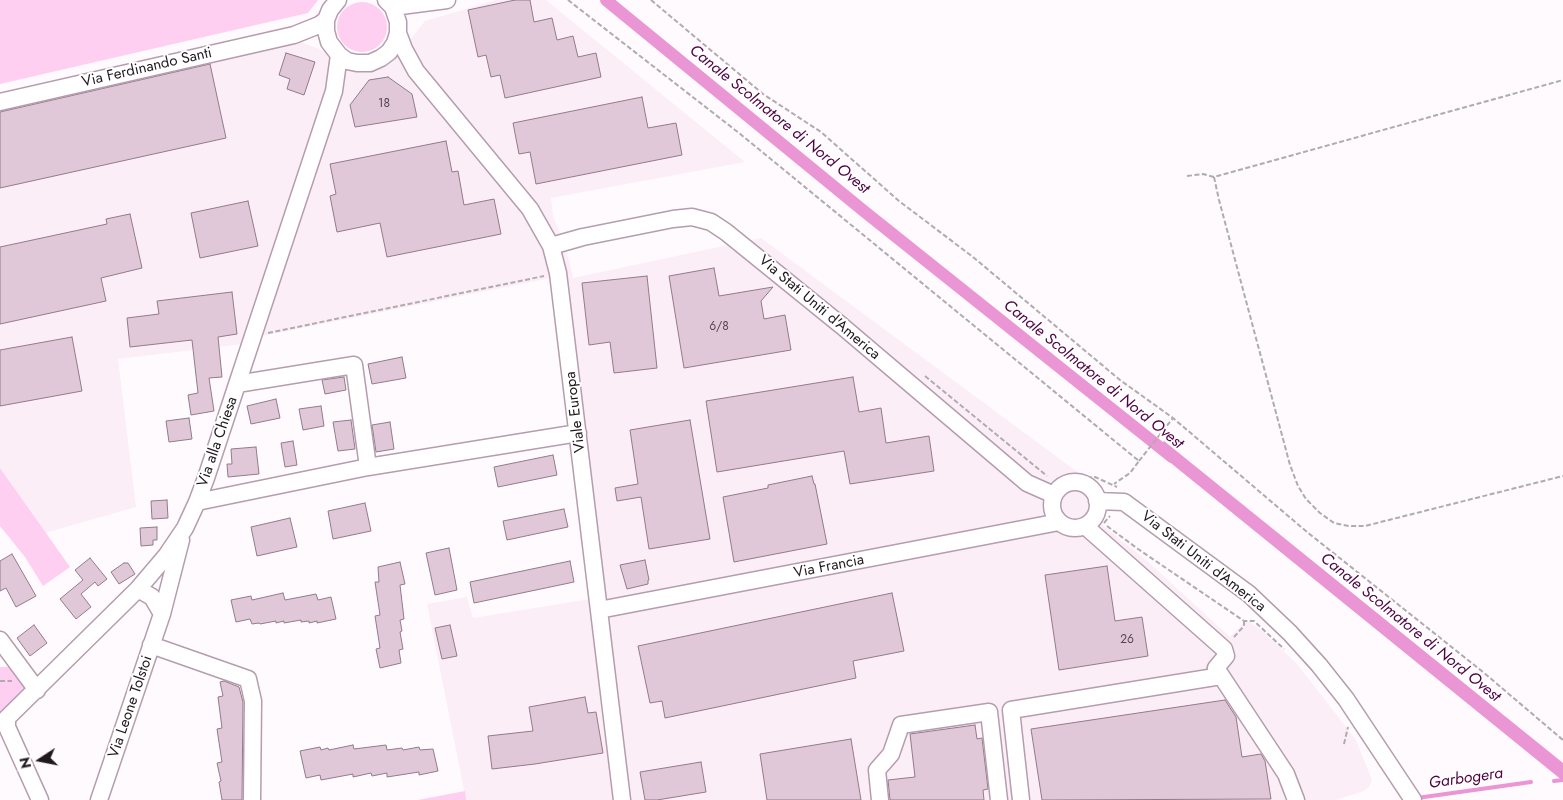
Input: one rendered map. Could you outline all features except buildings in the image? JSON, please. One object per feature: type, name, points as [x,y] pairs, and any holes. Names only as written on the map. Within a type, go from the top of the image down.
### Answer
[{"type":"street","points":[[326,20],[330,10],[338,0]]},
{"type":"street","points":[[389,4],[445,0]]},
{"type":"street","points":[[357,63],[370,63],[381,58],[389,52],[395,43],[398,31],[406,20],[445,0]]},
{"type":"street","name":"Viale Europa","points":[[389,4],[396,14],[398,31],[404,49],[416,70],[530,209],[551,246],[558,273],[622,800]]},
{"type":"street","name":"Via Ferdinando Santi","points":[[0,102],[294,35],[319,25],[326,20]]},
{"type":"street","name":"Via alla Chiesa","points":[[3,728],[9,715],[37,690],[138,589],[166,556],[185,528],[197,502],[334,91],[334,49],[326,31],[326,20]]},
{"type":"street","name":"Via Ferdinando Santi","points":[[294,35],[310,36],[334,49],[347,60],[357,63]]},
{"type":"street","name":"Viale Europa","points":[[381,58],[396,61],[416,70]]},
{"type":"street","name":"Via alla Chiesa","points":[[334,91],[357,63]]},
{"type":"street","name":"Via Stati Uniti d'America","points":[[551,246],[673,219],[692,217],[711,222],[842,326],[1027,483],[1054,495]]},
{"type":"street","points":[[237,384],[354,365],[368,467]]},
{"type":"street","points":[[197,502],[368,467],[578,433]]},
{"type":"street","points":[[1078,482],[1090,488],[1095,494],[1097,501],[1098,508],[1095,516],[1085,526],[1071,528],[1059,522],[1052,509],[1054,495],[1064,485],[1078,482]]},
{"type":"street","name":"Via Stati Uniti d'America","points":[[1097,501],[1124,502],[1256,600],[1290,633],[1346,699],[1409,794]]},
{"type":"street","name":"Via Francia","points":[[599,610],[1059,522]]},
{"type":"street","points":[[1085,526],[1224,651],[1216,668],[1286,774],[1296,800]]},
{"type":"street","name":"Via Leone Tolstoi","points":[[99,800],[162,614],[185,528]]},
{"type":"street","points":[[138,589],[147,592],[152,597],[162,614]]},
{"type":"street","points":[[0,640],[37,690]]},
{"type":"street","points":[[151,645],[248,679],[253,702],[252,800]]},
{"type":"street","points":[[1021,800],[1011,710],[1221,676]]},
{"type":"street","points":[[880,800],[878,770],[891,754],[902,725],[989,712],[999,800]]},
{"type":"street","points":[[3,728],[40,800]]},
{"type":"path","points":[[568,0],[777,164],[1140,461]]},
{"type":"path","points":[[651,0],[763,94],[821,132],[899,201],[973,257],[1120,380],[1172,418],[1307,532],[1483,672],[1563,740]]},
{"type":"path","points":[[1187,176],[1202,174],[1214,177],[1563,80]]},
{"type":"path","points":[[1214,177],[1290,465],[1298,486],[1306,499],[1320,513],[1334,522],[1349,526],[1365,526],[1563,476]]},
{"type":"path","points":[[253,336],[558,273]]},
{"type":"path","points":[[1114,484],[1130,473],[1172,418]]},
{"type":"path","points":[[1224,651],[1244,626],[1244,622]]},
{"type":"shaded area","points":[[0,0],[318,0],[308,13],[0,84]]},
{"type":"shaded area","points":[[496,0],[546,0],[745,162],[551,198],[553,217],[569,260],[573,278],[761,238],[1095,485],[1094,510],[1097,521],[1145,559],[1230,637],[1247,620],[1265,633],[1298,665],[1356,740],[1372,780],[1369,787],[1364,791],[1336,800],[466,800],[427,604],[467,597],[473,618],[596,598],[556,277],[257,337],[243,344],[118,359],[136,507],[45,533],[0,468],[0,111],[301,42],[368,69],[397,56],[425,21]]},
{"type":"shaded area","points":[[362,2],[372,4],[380,9],[385,17],[387,27],[385,37],[380,45],[372,50],[362,52],[352,50],[344,45],[339,37],[337,27],[339,17],[344,9],[352,4]]},
{"type":"shaded area","points":[[1164,441],[1563,763],[1563,781],[1156,451]]},
{"type":"shaded area","points":[[0,468],[70,567],[43,586],[25,557],[0,526]]},
{"type":"shaded area","points":[[0,667],[14,667],[30,692],[0,717]]},
{"type":"shaded area","points":[[465,791],[466,800],[418,800]]},
{"type":"waterway","name":"Canale Scolmatore di Nord Ovest","points":[[606,0],[865,212],[1172,457]]},
{"type":"waterway","name":"Garbogera","points":[[1554,781],[1563,780]]},
{"type":"waterway","name":"Garbogera","points":[[1417,798],[1531,782]]}]
